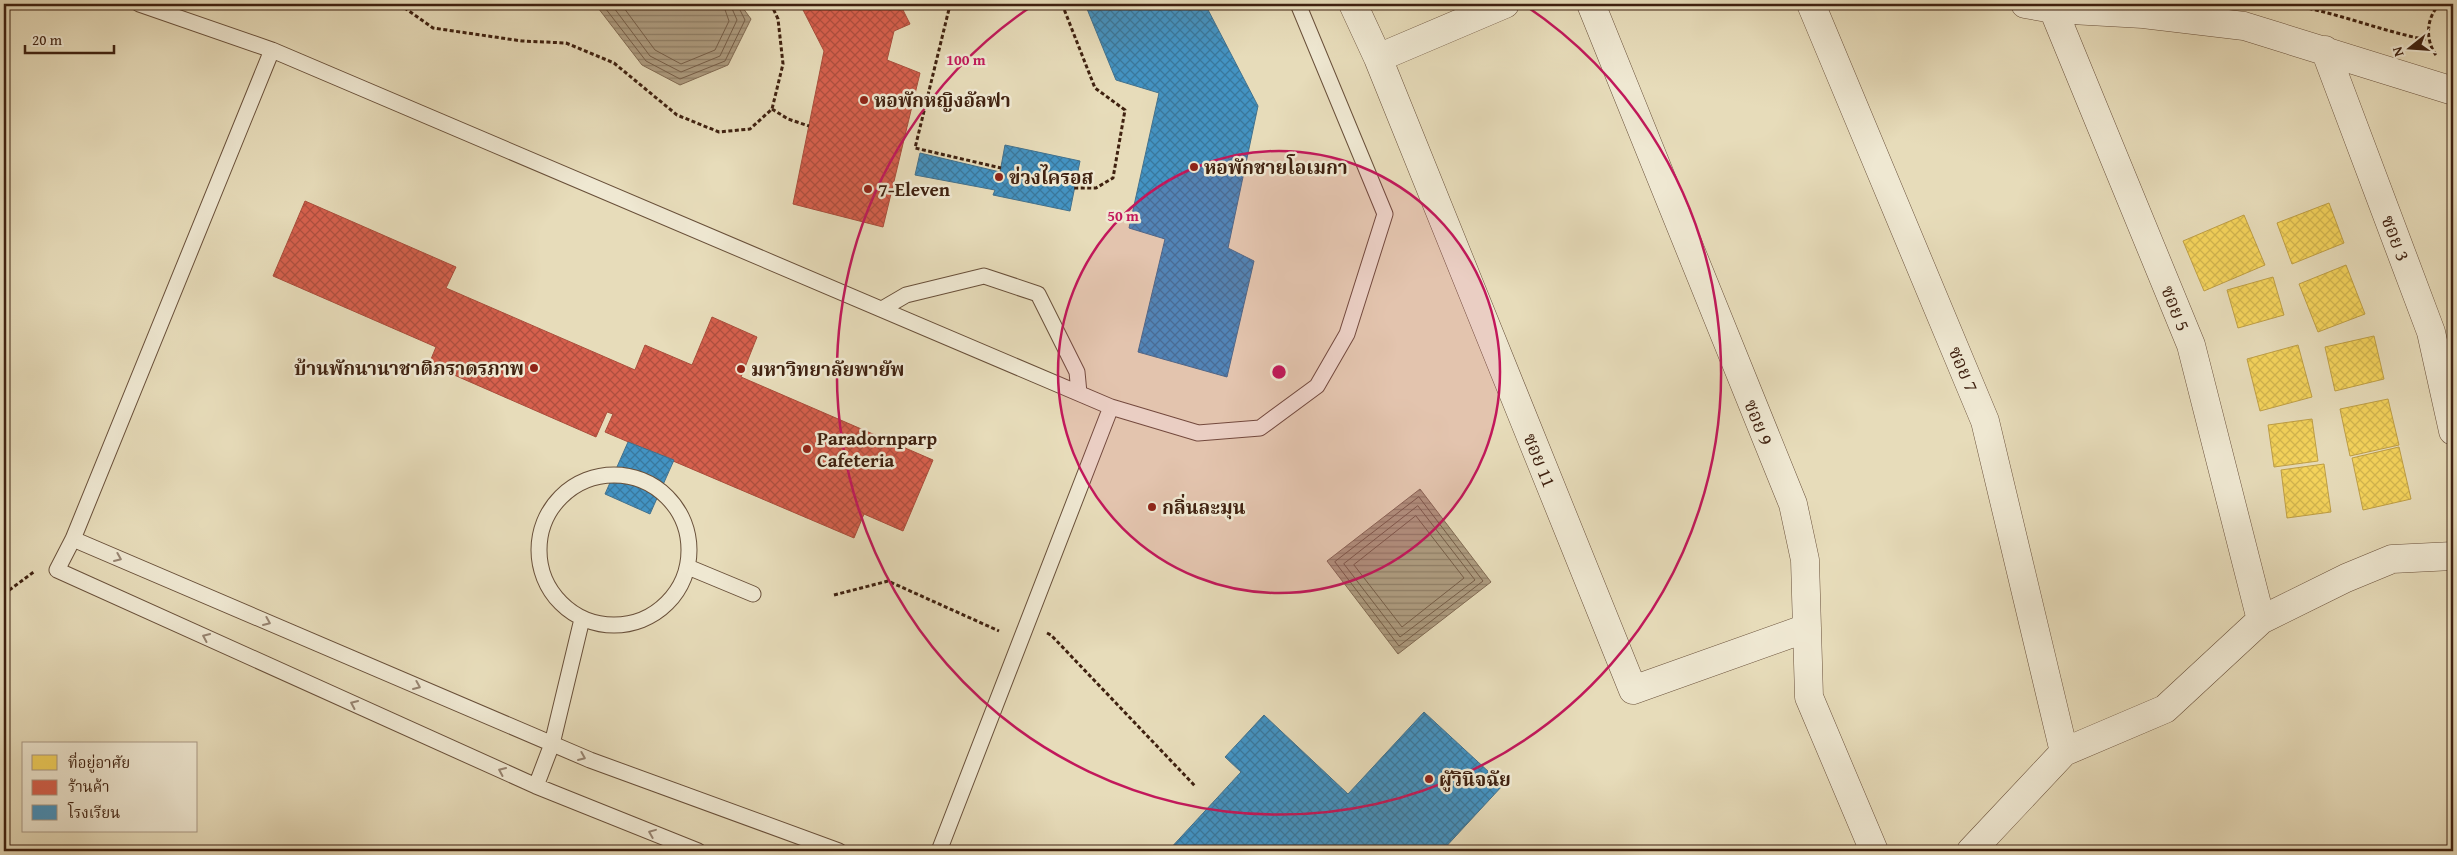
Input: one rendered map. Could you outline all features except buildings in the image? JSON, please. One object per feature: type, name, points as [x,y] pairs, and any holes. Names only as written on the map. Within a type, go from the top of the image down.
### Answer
[{"type":"street","points":[[1353,4],[1378,58],[1505,4]]},
{"type":"street","name":"ซอย 9","points":[[1591,4],[1793,504],[1805,560],[1809,697],[1874,851]]},
{"type":"street","name":"ซอย 7","points":[[1811,4],[1985,421],[2064,752]]},
{"type":"street","points":[[2025,4],[2053,9],[2143,14],[2244,26],[2453,90]]},
{"type":"street","name":"ซอย 5","points":[[2053,9],[2191,345],[2261,620]]},
{"type":"street","name":"ซอย 3","points":[[2325,50],[2432,332],[2453,431]]},
{"type":"street","name":"ซอย 11","points":[[1378,58],[1633,690],[1807,628]]},
{"type":"street","points":[[1971,851],[2064,752],[2165,709],[2261,620],[2346,578],[2392,559],[2453,556]]},
{"type":"lane","points":[[139,4],[272,50],[1111,407],[1198,433],[1260,428],[1317,386],[1347,334],[1386,214],[1298,4]]},
{"type":"lane","points":[[272,50],[73,539],[57,570],[536,786],[698,851]]},
{"type":"lane","points":[[882,309],[906,295],[984,276],[1038,294],[1078,372],[1079,393]]},
{"type":"lane","points":[[939,851],[1111,407]]},
{"type":"lane","points":[[619,474],[644,480],[666,495],[682,516],[690,541],[688,568],[680,588],[666,606],[647,618],[626,625],[604,625],[582,619],[561,604],[546,583],[538,557],[541,531],[551,507],[570,488],[593,476],[619,474]]},
{"type":"lane","points":[[73,539],[590,760],[839,851]]},
{"type":"lane","points":[[688,568],[754,594]]},
{"type":"lane","points":[[536,786],[552,744],[582,619]]},
{"type":"path","points":[[398,4],[433,28],[522,41],[566,43],[614,64],[677,115],[719,132],[750,129],[772,109],[783,64],[778,18],[771,4]]},
{"type":"path","points":[[946,4],[949,9],[915,148],[1001,168]]},
{"type":"path","points":[[1062,4],[1095,88],[1125,110],[1114,178],[1096,188],[1074,188]]},
{"type":"path","points":[[2283,4],[2303,6],[2396,34],[2428,40]]},
{"type":"path","points":[[2438,58],[2428,40],[2430,20],[2440,4]]},
{"type":"path","points":[[772,109],[788,119],[809,126]]},
{"type":"path","points":[[4,594],[32,571],[57,570]]},
{"type":"path","points":[[834,595],[888,582],[1024,633],[1051,634],[1196,787]]},
{"type":"water","points":[[595,4],[740,4],[751,19],[728,65],[680,85],[642,65]]},
{"type":"water","points":[[1420,489],[1491,582],[1398,654],[1327,561]]},
{"type":"place","name":"หอพักหญิงอัลฟา","points":[[864,100]]},
{"type":"place","name":"หอพักชายโอเมกา","points":[[1194,167]]},
{"type":"place","name":"ข่วงไครอส","points":[[999,177]]},
{"type":"place","name":"7-Eleven","points":[[868,189]]},
{"type":"place","name":"บ้านพักนานาชาติภราดรภาพ","points":[[534,368]]},
{"type":"place","name":"มหาวิทยาลัยพายัพ","points":[[741,369]]},
{"type":"place","name":"Paradornparp Cafeteria","points":[[807,449]]},
{"type":"place","name":"กลิ่นละมุน","points":[[1152,507]]},
{"type":"place","name":"ผัูวินิจฉัย","points":[[1429,779]]}]
